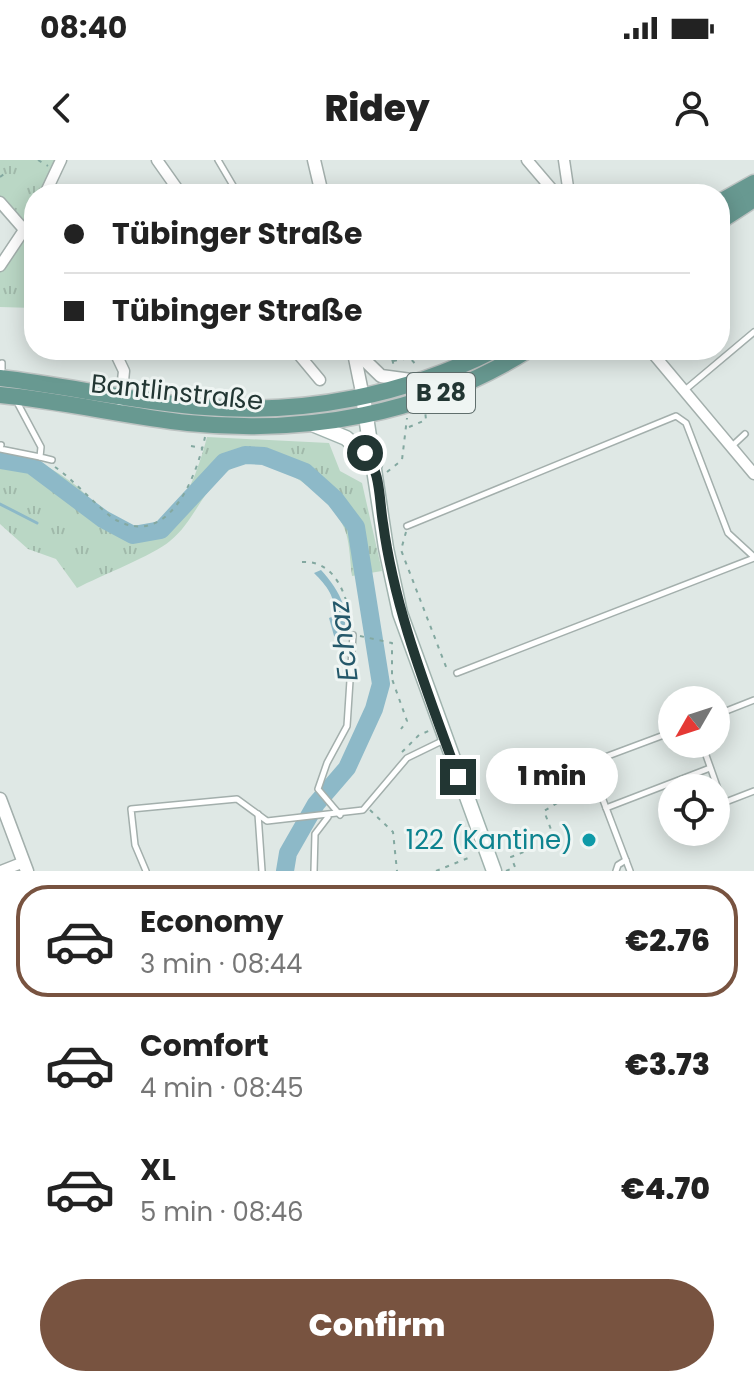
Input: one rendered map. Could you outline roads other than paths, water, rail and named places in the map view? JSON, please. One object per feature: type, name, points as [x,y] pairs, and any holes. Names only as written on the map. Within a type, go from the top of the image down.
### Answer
[{"type":"main road","points":[[730,196],[754,183]]},
{"type":"main road","points":[[730,215],[754,199]]},
{"type":"main road","name":"Bantlinstraße","points":[[8,396],[238,409],[296,407],[363,397],[463,360]]},
{"type":"main road","name":"Bantlinstraße","points":[[1,370],[23,381],[237,427],[312,424],[367,415],[458,386],[509,360]]},
{"type":"main road","points":[[363,397],[380,469],[398,602],[442,733],[494,871]]},
{"type":"main road","points":[[312,424],[346,438],[380,469]]},
{"type":"street","points":[[50,184],[61,160]]},
{"type":"street","points":[[157,160],[174,184]]},
{"type":"street","points":[[314,160],[320,184]]},
{"type":"street","points":[[527,160],[547,184]]},
{"type":"street","points":[[564,160],[568,184]]},
{"type":"street","points":[[0,202],[24,229]]},
{"type":"street","points":[[0,266],[24,231]]},
{"type":"street","points":[[119,360],[124,371],[120,404]]},
{"type":"street","points":[[303,360],[320,380]]},
{"type":"street","points":[[356,360],[363,397]]},
{"type":"street","points":[[364,360],[381,376],[420,374]]},
{"type":"street","points":[[658,360],[754,474]]},
{"type":"street","points":[[0,799],[26,866],[1,871]]},
{"type":"lane","points":[[218,160],[232,184]]},
{"type":"lane","points":[[730,352],[754,332]]},
{"type":"lane","points":[[684,391],[721,360]]},
{"type":"lane","points":[[8,396],[41,447],[40,457]]},
{"type":"lane","points":[[407,526],[676,416],[686,423],[728,533],[754,558],[457,673]]},
{"type":"lane","points":[[731,447],[745,434]]},
{"type":"lane","points":[[1,445],[0,449],[52,460]]},
{"type":"lane","points":[[340,815],[319,791],[327,763],[347,726],[356,635]]},
{"type":"lane","points":[[730,709],[754,700]]},
{"type":"lane","points":[[146,871],[135,845],[131,809],[237,799],[267,821],[340,815],[367,807],[407,758],[442,733]]},
{"type":"lane","points":[[630,871],[589,763],[658,737]]},
{"type":"lane","points":[[707,758],[723,803],[754,791]]},
{"type":"lane","points":[[464,767],[478,813],[477,828]]},
{"type":"lane","points":[[606,808],[710,768]]},
{"type":"lane","points":[[258,814],[262,871]]},
{"type":"lane","points":[[314,871],[315,834],[328,816]]},
{"type":"lane","points":[[616,871],[618,865],[626,860]]},
{"type":"water","points":[[321,570],[339,595],[345,614],[342,634],[336,643],[329,618],[334,616],[332,597],[314,573]]},
{"type":"waterway","name":"Echaz","points":[[0,460],[31,465],[103,519],[133,535],[161,530],[224,462],[245,455],[264,456],[305,472],[335,499],[356,527],[381,684],[374,709],[347,768],[316,804],[288,853],[285,871]]},
{"type":"waterway","points":[[0,504],[37,523]]},
{"type":"place","name":"122 (Kantine)","points":[[589,840]]}]
